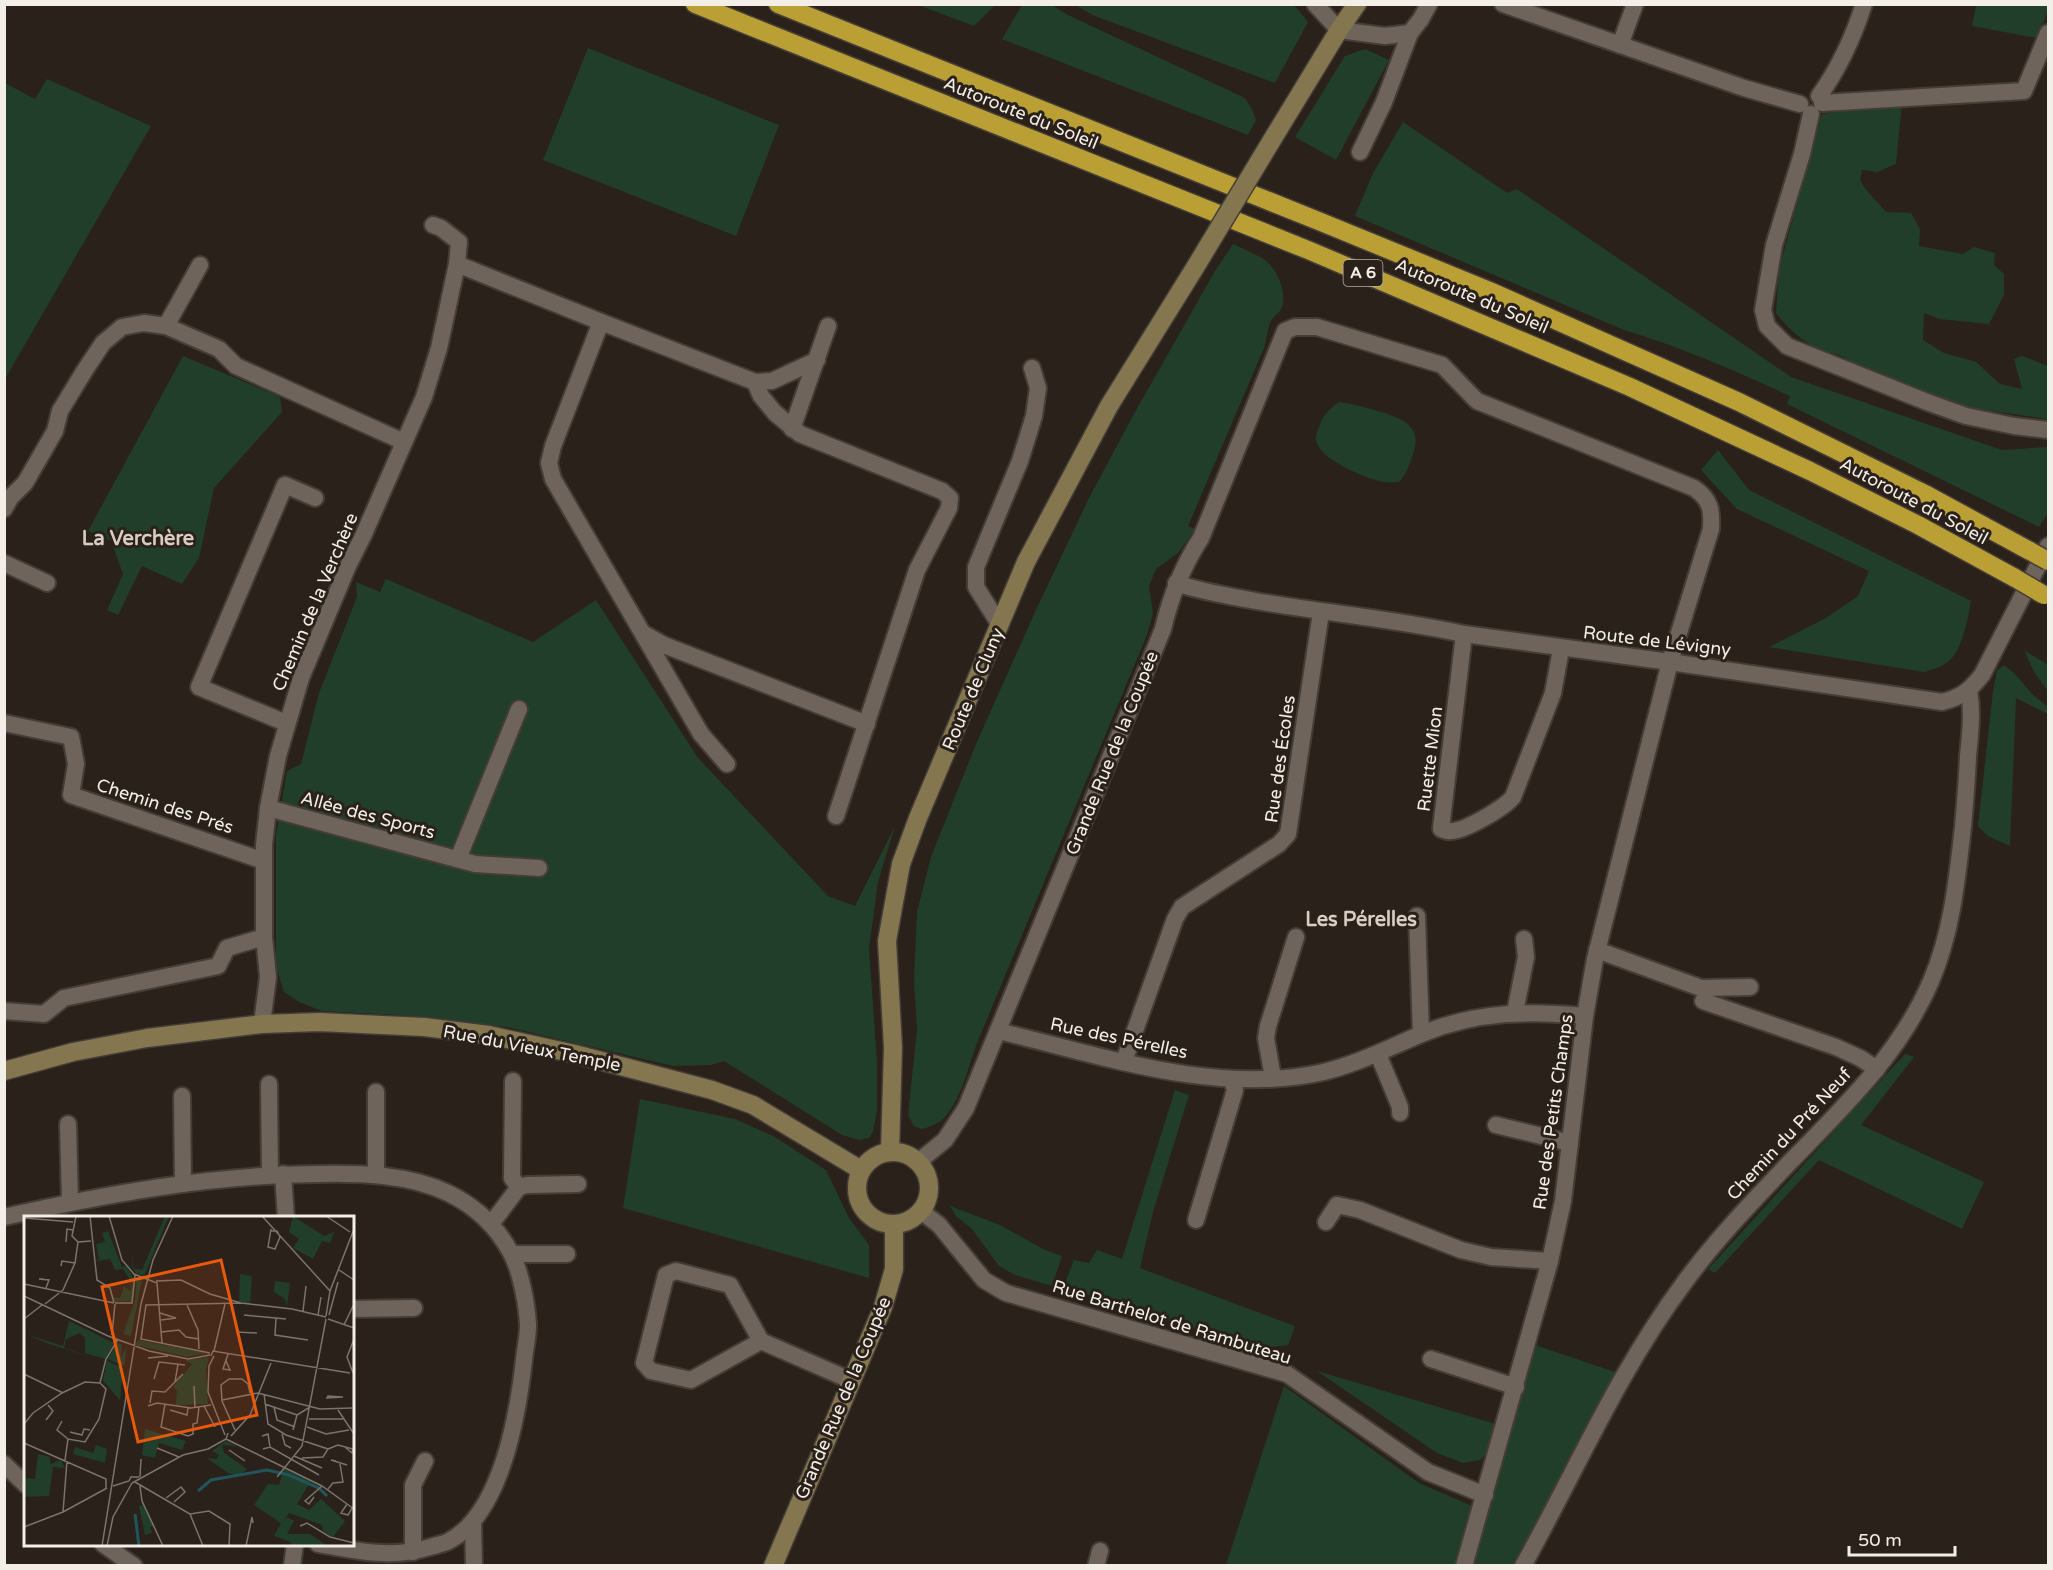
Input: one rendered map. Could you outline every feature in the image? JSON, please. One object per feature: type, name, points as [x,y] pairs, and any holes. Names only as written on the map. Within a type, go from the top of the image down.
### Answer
[{"type":"highway","name":"Autoroute du Soleil","points":[[695,4],[1298,246],[1620,382],[1810,471],[1918,525],[2046,596]]},
{"type":"highway","name":"Autoroute du Soleil","points":[[778,4],[1502,297],[1739,402],[1925,494],[2049,561]]},
{"type":"main road","points":[[1339,30],[1357,4]]},
{"type":"main road","name":"Route de Cluny","points":[[890,1152],[893,1047],[887,941],[901,864],[918,818],[1026,562],[1109,406],[1339,30]]},
{"type":"main road","name":"Rue du Vieux Temple","points":[[4,1071],[73,1052],[147,1038],[261,1024],[319,1022],[424,1027],[489,1035],[575,1054],[702,1087],[753,1105],[861,1170]]},
{"type":"main road","points":[[890,1152],[910,1156],[918,1162],[928,1181],[929,1191],[921,1211],[908,1222],[894,1225],[873,1219],[863,1210],[857,1197],[857,1183],[861,1170],[869,1161],[878,1155],[890,1152]]},
{"type":"main road","name":"Grande Rue de la Coupée","points":[[773,1566],[850,1380],[883,1307],[894,1269],[894,1225]]},
{"type":"street","points":[[1315,4],[1339,30],[1385,36],[1410,33]]},
{"type":"street","points":[[1360,152],[1384,102],[1410,33],[1422,19],[1429,4]]},
{"type":"street","points":[[1503,4],[1753,91],[1813,104],[2024,91],[2049,33]]},
{"type":"street","points":[[1620,45],[1635,4]]},
{"type":"street","points":[[1864,4],[1855,32],[1837,71],[1813,104],[1802,154],[1774,245],[1763,310],[1767,326],[1787,346],[1926,402],[1966,416],[2014,426],[2049,430]]},
{"type":"street","name":"Chemin de la Verchère","points":[[261,1024],[268,976],[264,937],[264,861],[268,808],[286,723],[314,647],[424,397],[439,348],[457,264],[459,242],[441,228],[433,225]]},
{"type":"street","points":[[457,264],[755,382],[772,381],[817,360]]},
{"type":"street","points":[[166,326],[200,265]]},
{"type":"street","points":[[601,322],[553,446],[549,463],[553,479],[701,734],[727,764]]},
{"type":"street","points":[[4,509],[11,497],[25,483],[55,431],[60,411],[103,343],[122,327],[144,323],[166,326],[219,349],[237,366],[404,442]]},
{"type":"street","points":[[792,429],[828,326]]},
{"type":"street","name":"Rue des Petits Champs","points":[[1285,331],[1295,327],[1317,327],[1442,365],[1477,401],[1694,488],[1704,495],[1712,512],[1711,529],[1670,662],[1597,950],[1585,1016],[1563,1202],[1550,1262],[1528,1332],[1516,1387],[1464,1566]]},
{"type":"street","name":"Grande Rue de la Coupée","points":[[918,1162],[945,1140],[966,1108],[1163,629],[1176,583],[1186,561],[1201,538],[1285,331]]},
{"type":"street","points":[[1000,625],[976,587],[976,567],[1020,461],[1034,416],[1038,388],[1032,368]]},
{"type":"street","points":[[755,382],[761,396],[775,413],[800,434],[942,491],[950,498],[949,508],[917,570],[836,816]]},
{"type":"street","points":[[286,723],[199,687],[285,485],[315,498]]},
{"type":"street","name":"Route de Lévigny","points":[[1176,583],[1213,593],[1321,612],[1941,702],[1955,699],[1969,690],[1982,675],[2049,546]]},
{"type":"street","points":[[4,563],[47,584]]},
{"type":"street","name":"Rue des Écoles","points":[[1124,1061],[1174,919],[1182,908],[1279,844],[1288,834],[1321,612]]},
{"type":"street","name":"Ruette Mion","points":[[1464,634],[1441,829],[1451,832],[1474,823],[1508,804],[1513,798],[1553,693],[1561,648]]},
{"type":"street","points":[[645,635],[663,645],[867,724]]},
{"type":"street","name":"Chemin du Pré Neuf","points":[[1523,1566],[1652,1326],[1704,1256],[1752,1202],[1839,1113],[1877,1069],[1914,1015],[1931,981],[1953,909],[1970,738],[1969,690]]},
{"type":"street","points":[[458,859],[519,709]]},
{"type":"street","name":"Chemin des Prés","points":[[4,723],[71,737],[76,764],[71,795],[264,861]]},
{"type":"street","name":"Allée des Sports","points":[[268,808],[475,864],[539,868]]},
{"type":"street","points":[[1417,916],[1421,1034]]},
{"type":"street","points":[[4,1011],[44,1014],[64,998],[218,966],[227,948],[264,937]]},
{"type":"street","points":[[1273,1078],[1266,1038],[1296,937]]},
{"type":"street","points":[[1515,1012],[1526,957],[1524,939]]},
{"type":"street","points":[[1597,950],[1701,988],[1750,987]]},
{"type":"street","points":[[1703,1001],[1836,1047],[1877,1069]]},
{"type":"street","name":"Rue des Pérelles","points":[[998,1031],[1158,1070],[1232,1080],[1319,1073],[1378,1054],[1421,1034],[1487,1015],[1515,1012],[1585,1016]]},
{"type":"street","points":[[1378,1054],[1400,1107],[1400,1113]]},
{"type":"street","points":[[1196,1220],[1235,1090],[1232,1080]]},
{"type":"street","points":[[513,1081],[512,1178],[519,1187]]},
{"type":"street","points":[[269,1084],[277,1175],[286,1216]]},
{"type":"street","points":[[376,1092],[376,1176]]},
{"type":"street","points":[[182,1096],[183,1184]]},
{"type":"street","points":[[68,1124],[70,1202]]},
{"type":"street","points":[[1496,1125],[1570,1143]]},
{"type":"street","points":[[4,1217],[70,1202],[166,1185],[277,1175],[376,1176],[417,1182],[448,1193],[476,1210],[491,1224],[512,1254],[524,1292],[528,1326],[521,1390],[510,1444],[496,1483],[473,1522],[450,1541],[413,1552],[382,1554],[325,1546]]},
{"type":"street","points":[[491,1224],[519,1187],[578,1184]]},
{"type":"street","points":[[1326,1222],[1337,1205],[1346,1206],[1461,1250],[1491,1257],[1550,1262]]},
{"type":"street","name":"Rue Barthelot de Rambuteau","points":[[921,1211],[939,1225],[984,1280],[1006,1293],[1287,1374],[1428,1472],[1485,1495]]},
{"type":"street","points":[[512,1254],[567,1254]]},
{"type":"street","points":[[761,1341],[691,1380],[651,1371],[644,1363],[666,1275],[676,1270],[730,1285],[761,1341],[850,1380]]},
{"type":"street","points":[[354,1309],[414,1308]]},
{"type":"street","points":[[1431,1359],[1516,1387]]},
{"type":"street","points":[[413,1552],[413,1485],[425,1461]]},
{"type":"street","points":[[4,1464],[24,1483]]},
{"type":"street","points":[[473,1522],[474,1566]]},
{"type":"street","points":[[104,1546],[134,1566]]},
{"type":"street","points":[[292,1566],[295,1546]]},
{"type":"green space","points":[[995,4],[974,26],[918,5]]},
{"type":"green space","points":[[1022,5],[1052,5],[1066,14],[1245,98],[1256,120],[1248,135],[1002,39]]},
{"type":"green space","points":[[1075,5],[1294,5],[1308,22],[1275,83],[1095,16]]},
{"type":"green space","points":[[1976,5],[2048,5],[2048,11],[2037,38],[1972,26]]},
{"type":"green space","points":[[588,48],[779,125],[736,236],[543,160]]},
{"type":"green space","points":[[1365,49],[1389,60],[1336,160],[1295,137],[1345,56]]},
{"type":"green space","points":[[47,79],[151,126],[5,379],[5,83],[35,99]]},
{"type":"green space","points":[[1902,103],[1896,164],[1877,172],[1862,170],[1860,180],[1862,184],[1886,212],[1911,213],[1920,229],[1919,246],[1963,254],[1974,247],[1995,253],[1994,265],[2004,274],[2004,295],[1989,324],[1939,319],[1924,313],[1923,340],[1944,353],[1976,362],[2000,384],[2022,389],[2014,359],[2022,356],[2048,366],[2048,419],[1970,408],[1853,364],[1807,342],[1790,329],[1776,313],[1779,269],[1822,114]]},
{"type":"green space","points":[[1403,122],[1507,193],[1517,189],[1791,377],[2002,450],[2048,447],[2048,513],[2039,527],[1787,404],[1790,396],[1687,352],[1624,330],[1355,216],[1373,173]]},
{"type":"green space","points":[[1233,244],[1258,256],[1270,265],[1278,276],[1282,289],[1282,307],[1272,319],[1264,348],[1188,526],[1195,529],[1179,552],[1156,569],[1149,586],[1153,613],[1147,635],[977,1043],[960,1092],[944,1118],[922,1129],[914,1126],[908,1115],[917,1030],[914,981],[917,912],[931,857],[976,744],[1089,498],[1135,412],[1215,271]]},
{"type":"green space","points":[[183,356],[280,397],[282,412],[214,488],[199,558],[182,584],[142,566],[118,615],[107,610],[123,574],[111,541],[88,531]]},
{"type":"green space","points":[[1339,402],[1390,415],[1410,426],[1416,439],[1415,447],[1407,470],[1399,482],[1377,480],[1356,473],[1334,461],[1319,447],[1316,437],[1321,423],[1332,407]]},
{"type":"green space","points":[[1718,450],[1749,490],[1971,601],[1962,640],[1950,660],[1924,672],[1769,647],[1826,618],[1858,596],[1869,571],[1737,509],[1701,470]]},
{"type":"green space","points":[[386,579],[533,642],[596,600],[698,758],[828,896],[855,906],[895,826],[878,882],[869,948],[877,1062],[877,1110],[873,1132],[869,1138],[859,1140],[842,1135],[724,1061],[711,1065],[673,1066],[507,1027],[402,1015],[322,1011],[299,1002],[284,992],[276,966],[276,836],[287,771],[301,764],[319,693],[357,597],[356,582],[380,592]]},
{"type":"green space","points":[[2024,650],[2048,665],[2048,691],[2034,672]]},
{"type":"green space","points":[[2004,665],[2048,707],[2048,714],[2016,698],[2010,846],[1988,836],[1978,826],[1993,691],[1997,670]]},
{"type":"green space","points":[[1905,1054],[1914,1057],[1861,1125],[1984,1182],[1962,1229],[1819,1160],[1715,1273],[1708,1269]]},
{"type":"green space","points":[[1175,1090],[1189,1095],[1153,1212],[1140,1268],[1295,1326],[1288,1345],[1261,1348],[1063,1288],[1074,1260],[1089,1263],[1097,1250],[1122,1259]]},
{"type":"green space","points":[[640,1099],[735,1119],[775,1137],[826,1170],[849,1218],[869,1245],[869,1278],[623,1208]]},
{"type":"green space","points":[[950,1206],[1000,1225],[1045,1250],[1062,1256],[1052,1286],[1015,1275],[999,1266],[972,1229],[956,1216]]},
{"type":"green space","points":[[1532,1344],[1618,1373],[1516,1565],[1472,1566]]},
{"type":"green space","points":[[1317,1371],[1499,1425],[1490,1450],[1480,1460],[1463,1463],[1437,1453]]},
{"type":"green space","points":[[1284,1386],[1419,1483],[1472,1506],[1455,1565],[1226,1565]]},
{"type":"district","name":"La Verchère","points":[[138,539]]},
{"type":"district","name":"Les Pérelles","points":[[1361,920]]}]
